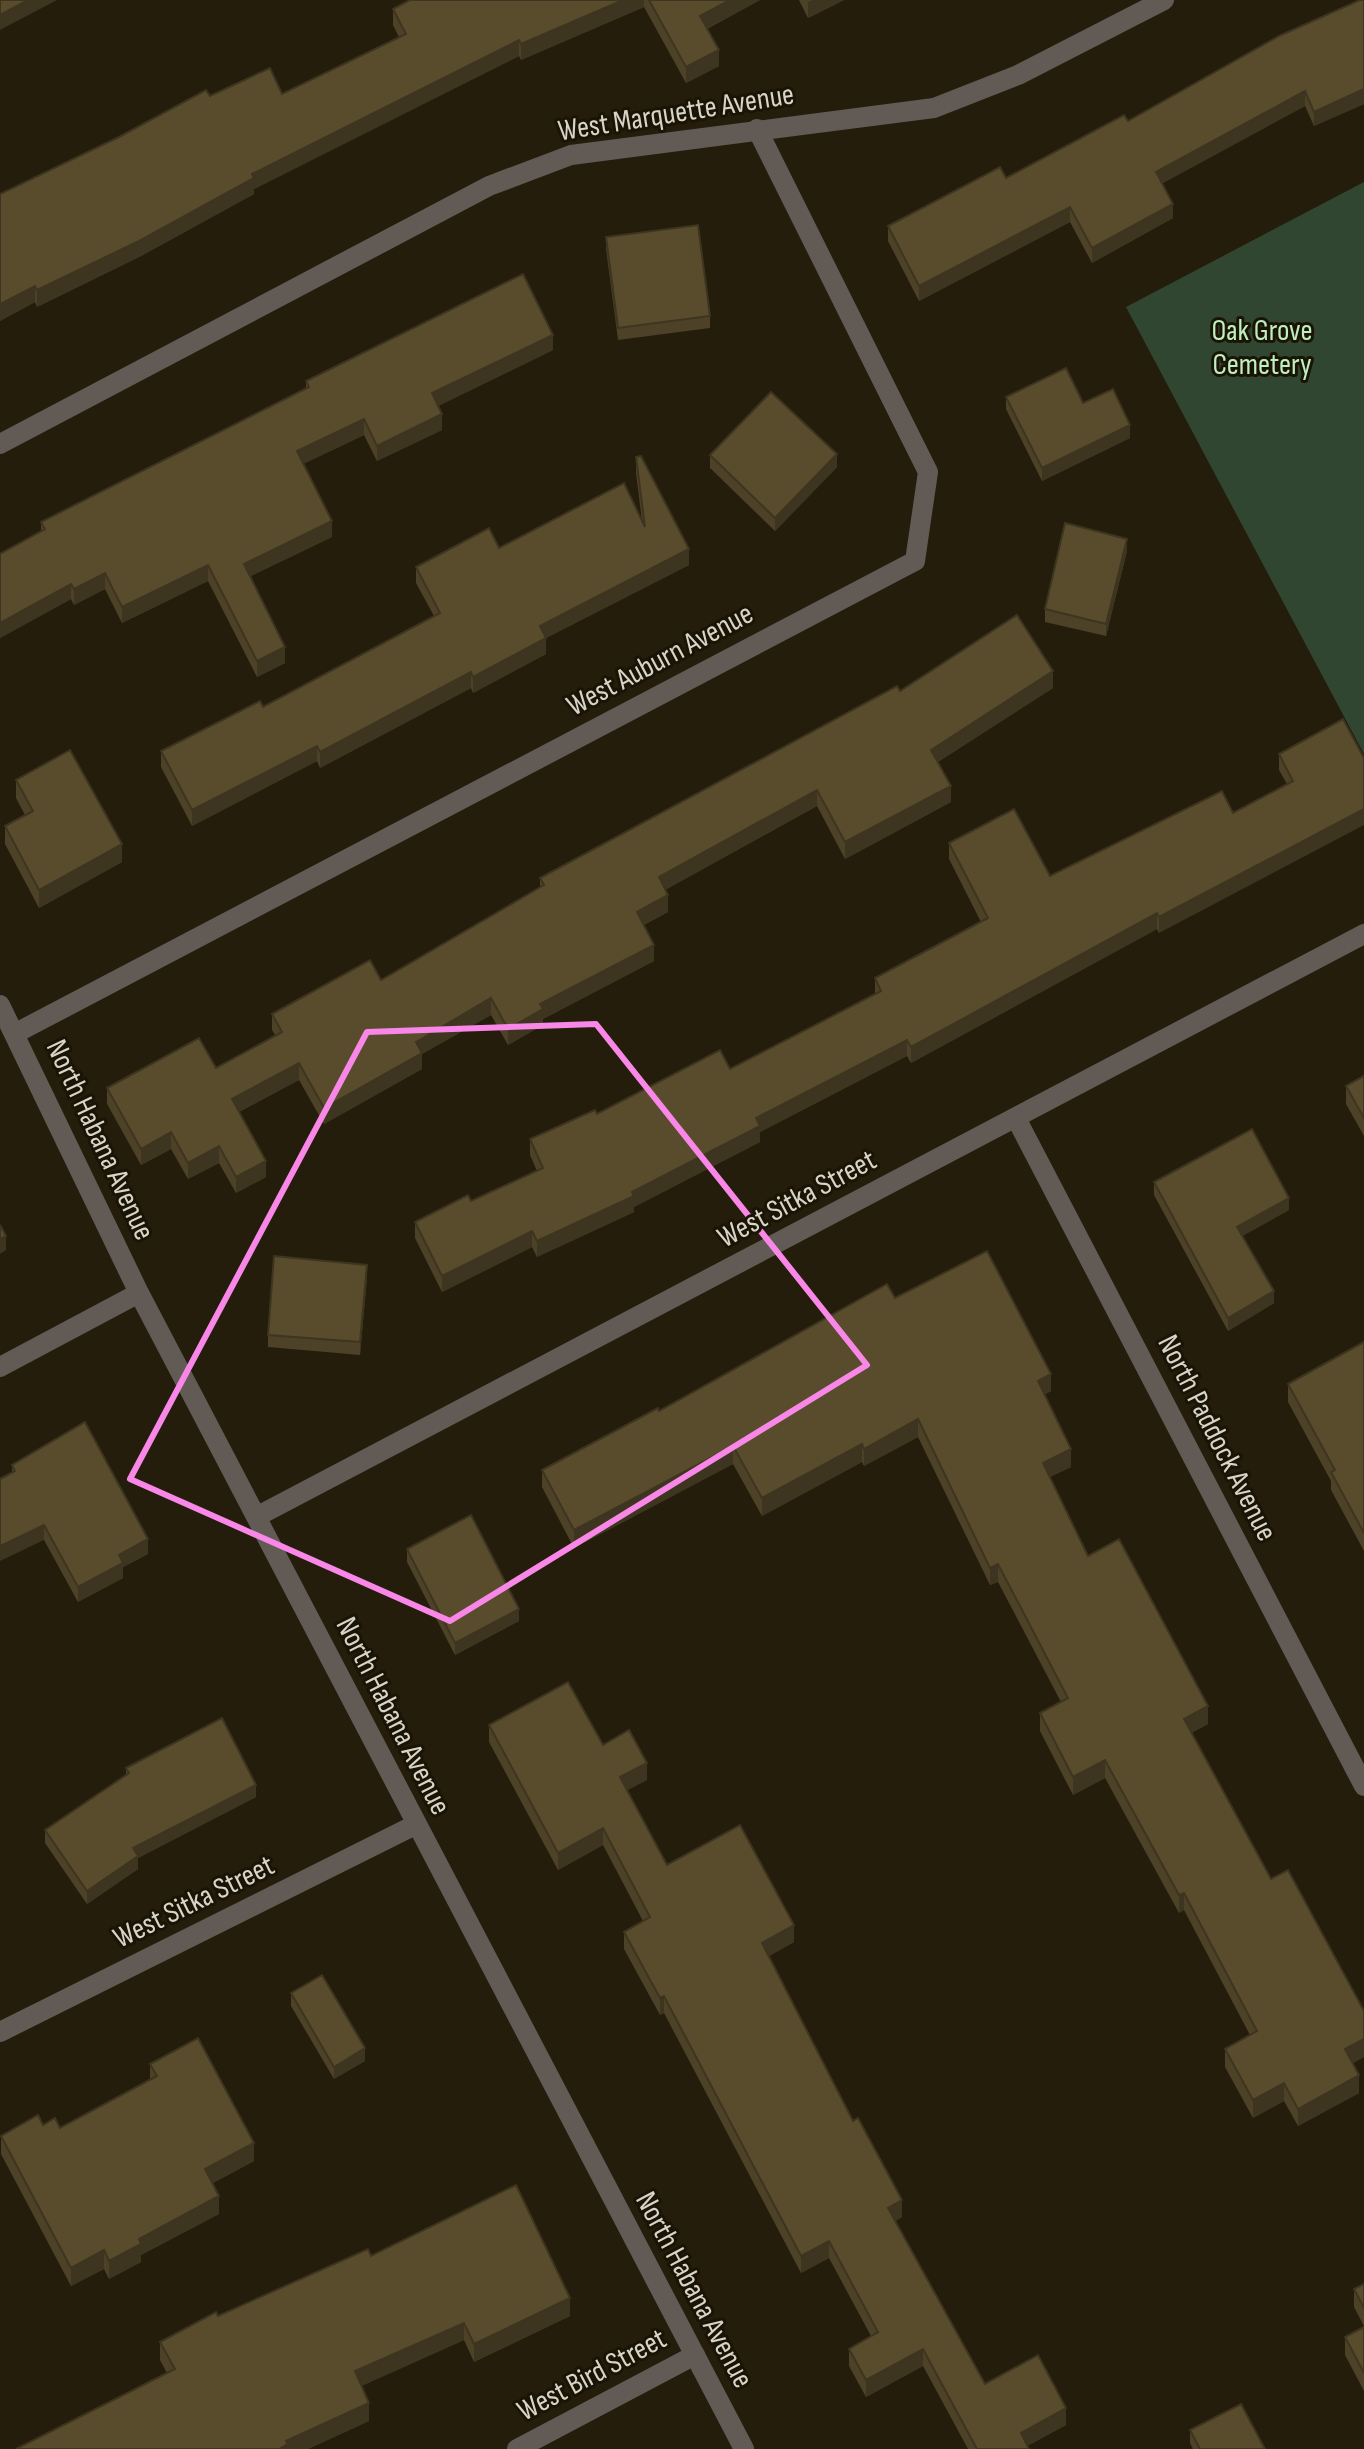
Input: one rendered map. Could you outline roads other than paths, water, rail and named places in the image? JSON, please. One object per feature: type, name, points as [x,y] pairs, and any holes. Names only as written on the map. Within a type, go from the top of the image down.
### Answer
[{"type":"street","name":"West Marquette Avenue","points":[[0,444],[489,186],[571,155],[934,108],[1018,75],[1164,0]]},
{"type":"street","name":"West Auburn Avenue","points":[[16,1033],[915,561],[928,472],[757,129]]},
{"type":"street","name":"West Sitka Street","points":[[258,1516],[1364,934]]},
{"type":"street","name":"North Habana Avenue","points":[[0,1005],[139,1293],[744,2449]]},
{"type":"street","name":"North Paddock Avenue","points":[[1016,1118],[1364,1786]]},
{"type":"street","points":[[0,1367],[139,1293]]},
{"type":"street","name":"West Sitka Street","points":[[0,2032],[415,1825]]},
{"type":"street","name":"West Bird Street","points":[[517,2449],[695,2355]]},
{"type":"park label","name":"Oak Grove Cemetery","points":[[1262,348]]}]
